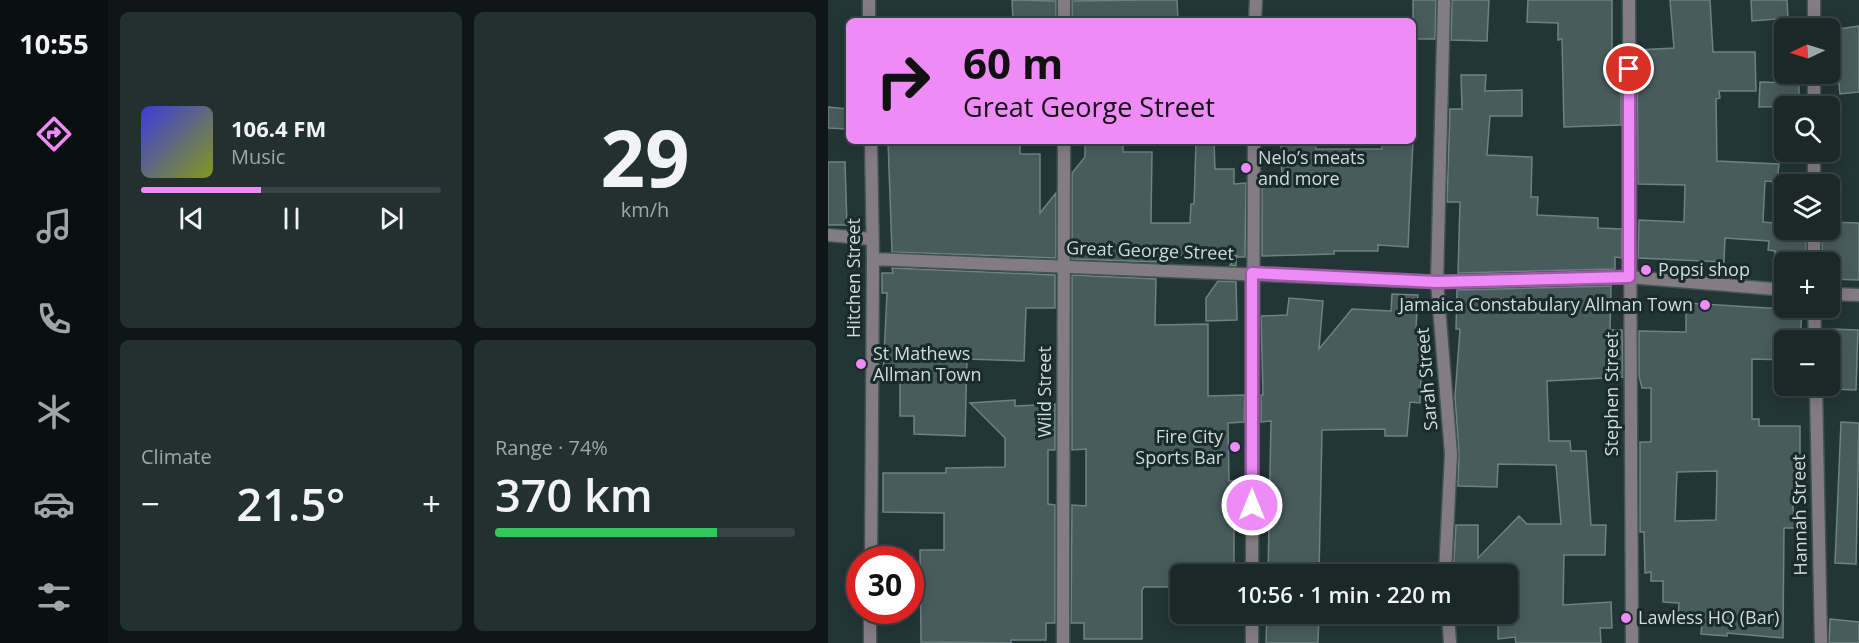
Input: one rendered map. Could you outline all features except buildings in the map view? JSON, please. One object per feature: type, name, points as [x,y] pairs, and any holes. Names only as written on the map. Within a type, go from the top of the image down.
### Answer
[{"type":"street","points":[[869,0],[869,18]]},
{"type":"street","points":[[1064,0],[1064,18]]},
{"type":"street","points":[[1255,18],[1256,0]]},
{"type":"street","name":"Sarah Street","points":[[1444,0],[1437,282],[1451,454],[1446,564]]},
{"type":"street","name":"Stephen Street","points":[[1629,0],[1632,643]]},
{"type":"street","points":[[1814,0],[1814,18]]},
{"type":"street","name":"Hitchen Street","points":[[871,144],[873,259],[871,546]]},
{"type":"street","name":"Wild Street","points":[[1063,643],[1064,144]]},
{"type":"street","points":[[1252,564],[1254,144]]},
{"type":"street","points":[[828,235],[872,239]]},
{"type":"street","name":"Great George Street","points":[[873,259],[1437,282],[1629,277],[1774,289]]},
{"type":"street","points":[[1840,294],[1859,295]]},
{"type":"street","name":"Hannah Street","points":[[1816,396],[1821,643]]},
{"type":"street","points":[[870,624],[870,643]]},
{"type":"street","points":[[1252,624],[1252,643]]},
{"type":"street","points":[[1449,624],[1450,643]]},
{"type":"place","name":"Nelo’s meats and more","points":[[1246,168]]},
{"type":"place","name":"Popsi shop","points":[[1646,270]]},
{"type":"place","name":"Jamaica Constabulary Allman Town","points":[[1705,305]]},
{"type":"place","name":"St Mathews Allman Town","points":[[861,364]]},
{"type":"place","name":"Fire City Sports Bar","points":[[1235,447]]},
{"type":"place","name":"Lawless HQ (Bar)","points":[[1626,618]]},
{"type":"route","points":[[1252,505],[1252,273],[1437,282],[1629,277],[1629,69]]}]
